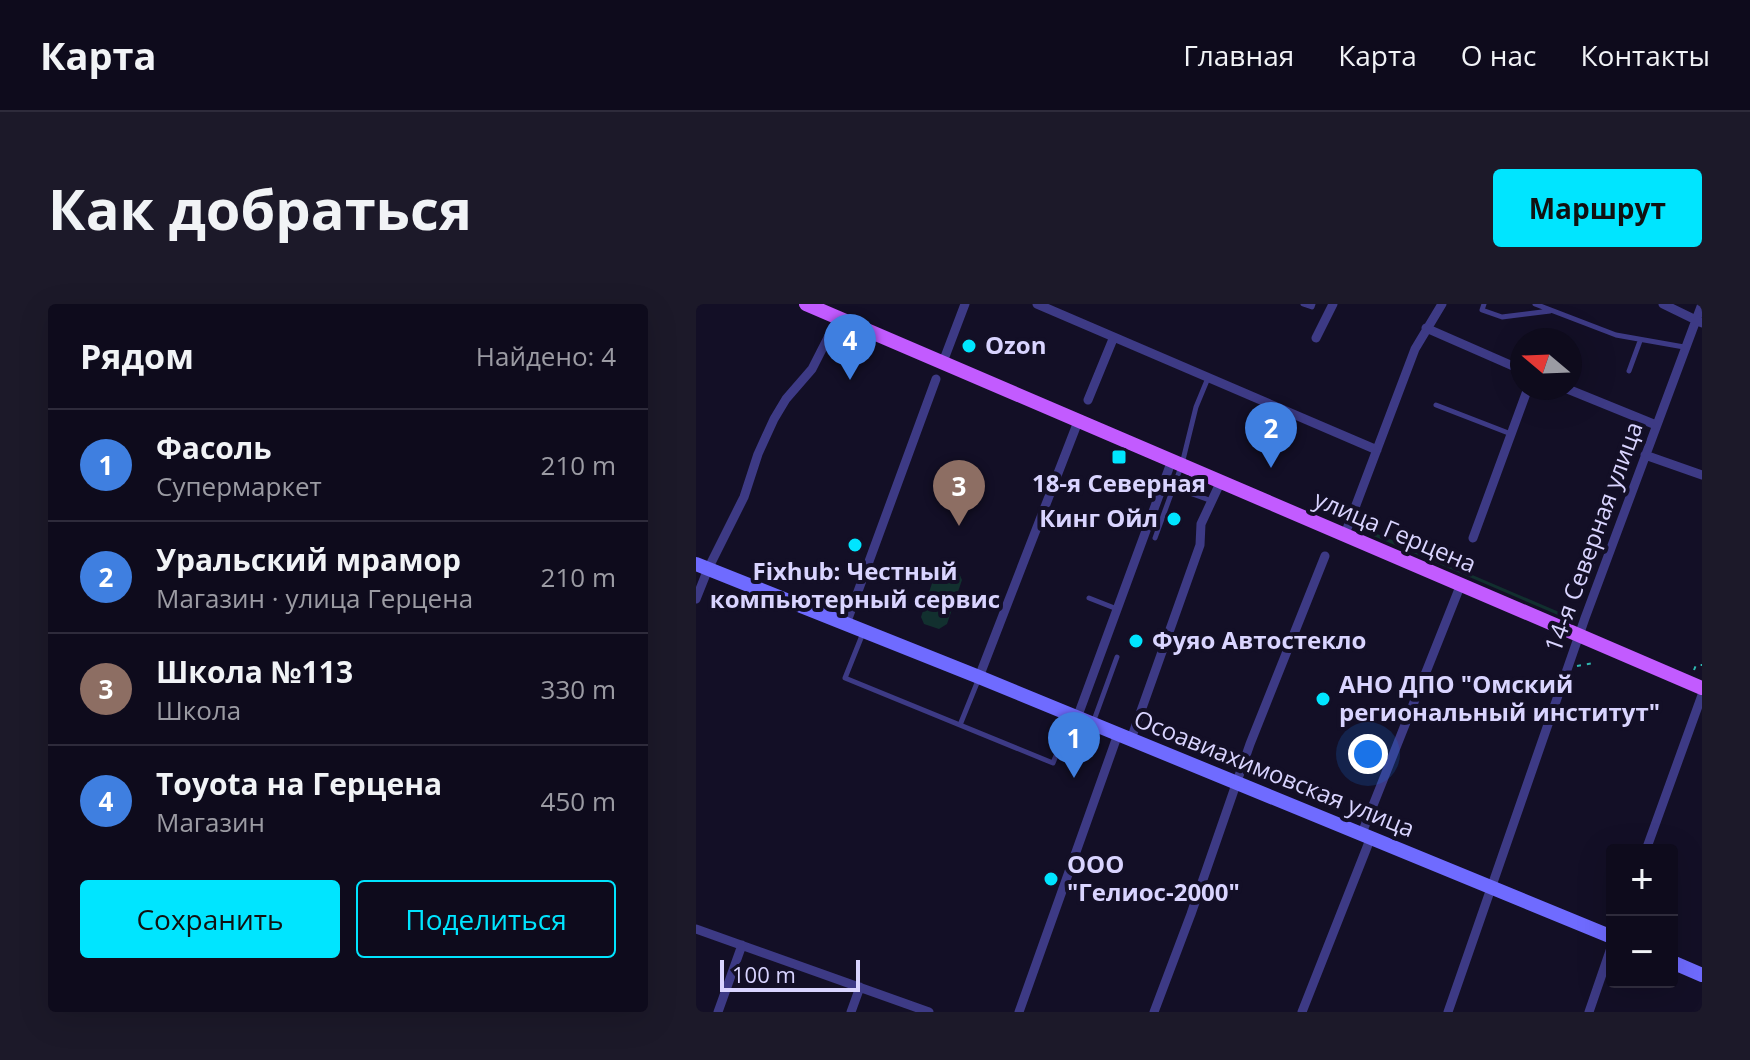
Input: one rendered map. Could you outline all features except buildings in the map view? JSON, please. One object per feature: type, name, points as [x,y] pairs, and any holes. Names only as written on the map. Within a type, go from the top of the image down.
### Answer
[{"type":"main road","name":"улица Герцена","points":[[806,304],[1702,688]]},
{"type":"street","points":[[943,362],[965,304]]},
{"type":"street","points":[[1037,304],[1377,450]]},
{"type":"street","points":[[1316,338],[1333,304]]},
{"type":"street","points":[[1345,534],[1415,349],[1442,304]]},
{"type":"street","points":[[1663,304],[1699,321]]},
{"type":"street","name":"14-я Северная улица","points":[[1448,1012],[1579,635],[1684,347],[1699,321],[1702,304]]},
{"type":"street","points":[[696,599],[702,566],[744,497],[774,419],[786,399],[812,369],[838,318]]},
{"type":"street","points":[[1426,328],[1510,365]]},
{"type":"street","points":[[1088,400],[1113,339]]},
{"type":"street","points":[[846,624],[936,379]]},
{"type":"street","points":[[1582,395],[1656,425]]},
{"type":"street","points":[[1473,538],[1524,400]]},
{"type":"street","points":[[979,677],[1079,419]]},
{"type":"street","points":[[1645,455],[1702,475]]},
{"type":"street","points":[[1074,717],[1177,462]]},
{"type":"street","points":[[1019,1012],[1200,545],[1201,524],[1221,481]]},
{"type":"street","points":[[1154,1012],[1250,744],[1325,556]]},
{"type":"street","name":"Осоавиахимовская улица","points":[[702,566],[1606,935]]},
{"type":"street","points":[[1302,1012],[1461,584]]},
{"type":"street","points":[[1648,844],[1702,695]]},
{"type":"street","points":[[696,929],[929,1012]]},
{"type":"street","points":[[718,1012],[742,945]]},
{"type":"street","points":[[1589,1012],[1606,962]]},
{"type":"street","points":[[1678,965],[1702,975]]},
{"type":"street","points":[[851,1012],[860,987]]},
{"type":"lane","points":[[1303,304],[1312,307],[1313,304]]},
{"type":"lane","points":[[1484,304],[1482,310],[1502,317],[1551,310]]},
{"type":"lane","points":[[1535,304],[1616,335],[1684,347]]},
{"type":"lane","points":[[1629,371],[1640,341]]},
{"type":"lane","points":[[1155,538],[1173,487],[1177,462],[1208,378]]},
{"type":"lane","points":[[1436,405],[1511,434]]},
{"type":"lane","points":[[1173,487],[1213,501]]},
{"type":"lane","points":[[1089,598],[1117,609]]},
{"type":"lane","points":[[864,632],[845,678],[1053,763],[1074,717]]},
{"type":"lane","points":[[1093,724],[1117,657]]},
{"type":"lane","points":[[960,725],[979,677]]},
{"type":"path","points":[[1576,666],[1594,663]]},
{"type":"path","points":[[1694,671],[1696,665],[1702,665]]},
{"type":"green space","points":[[1357,526],[1573,618],[1565,618],[1362,531]]},
{"type":"green space","points":[[944,568],[959,573],[962,580],[947,624],[939,629],[924,624],[921,617],[935,574]]},
{"type":"place","name":"Ozon","points":[[969,346]]},
{"type":"place","name":"Toyota на Герцена","points":[[850,380]]},
{"type":"place","name":"18-я Северная","points":[[1119,457]]},
{"type":"place","name":"Уральский мрамор","points":[[1271,468]]},
{"type":"place","name":"Кинг Ойл","points":[[1174,519]]},
{"type":"place","name":"Школа №113","points":[[959,526]]},
{"type":"place","name":"Fixhub: Честный компьютерный сервис","points":[[855,545]]},
{"type":"place","name":"Фуяо Автостекло","points":[[1136,641]]},
{"type":"place","name":"АНО ДПО \"Омский региональный институт\"","points":[[1323,699]]},
{"type":"place","name":"Фасоль","points":[[1074,778]]},
{"type":"place","name":"ООО \"Гелиос-2000\"","points":[[1051,879]]}]
